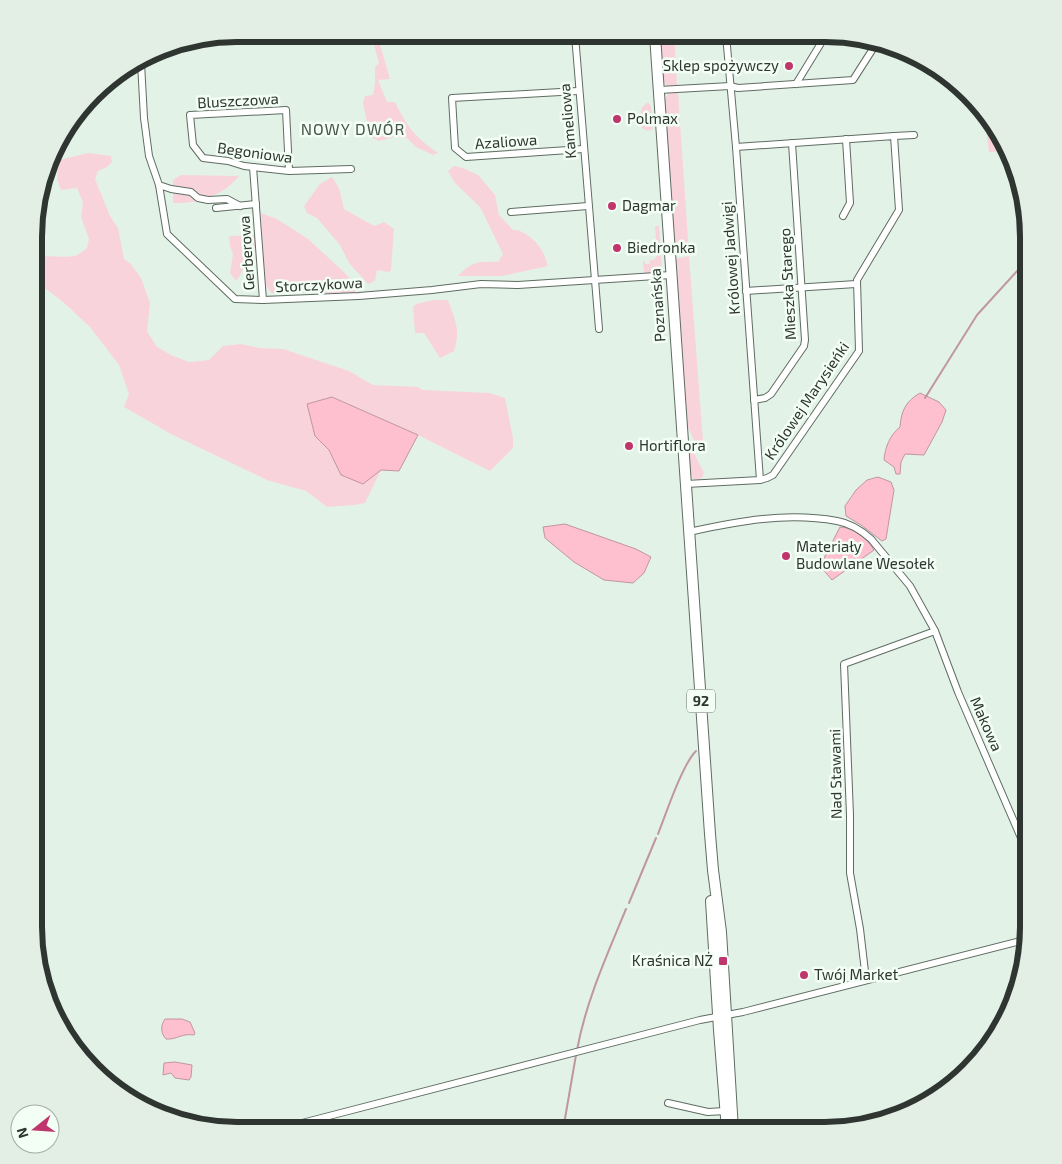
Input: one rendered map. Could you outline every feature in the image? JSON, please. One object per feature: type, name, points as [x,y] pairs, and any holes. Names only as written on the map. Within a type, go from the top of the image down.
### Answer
[{"type":"main road","name":"Poznańska","points":[[656,42],[686,484]]},
{"type":"main road","name":"92","points":[[686,484],[713,870],[711,882],[712,919],[732,1122]]},
{"type":"main road","name":"92","points":[[722,1016],[726,1122]]},
{"type":"street","name":"Kameliowa","points":[[575,42],[599,329]]},
{"type":"street","name":"Królowej Jadwigi","points":[[727,42],[760,480]]},
{"type":"street","points":[[796,84],[822,42]]},
{"type":"street","points":[[659,90],[730,86],[738,88],[853,80],[873,49]]},
{"type":"street","name":"Storczykowa","points":[[141,68],[144,118],[149,156],[160,185],[167,234],[236,299],[263,300],[359,296],[481,284],[518,285],[594,279],[671,276]]},
{"type":"street","name":"Azaliowa","points":[[578,91],[452,98],[455,148],[466,157],[583,149]]},
{"type":"street","name":"Bluszczowa","points":[[190,116],[286,110],[289,171]]},
{"type":"street","name":"Begoniowa","points":[[190,116],[193,145],[203,158],[289,171],[351,169]]},
{"type":"street","points":[[736,147],[914,135]]},
{"type":"street","name":"Królowej Marysieńki","points":[[760,480],[772,475],[859,351],[856,284],[858,276],[899,210],[894,136]]},
{"type":"street","points":[[843,216],[850,203],[846,139]]},
{"type":"street","name":"Mieszka Starego","points":[[754,400],[768,397],[804,346],[806,340],[792,143]]},
{"type":"street","name":"Gerberowa","points":[[253,167],[263,300]]},
{"type":"street","points":[[160,185],[171,190],[191,192],[203,199],[227,199],[240,206]]},
{"type":"street","name":"Gerberowa","points":[[216,208],[256,204]]},
{"type":"street","points":[[511,212],[588,206]]},
{"type":"street","points":[[746,291],[856,284]]},
{"type":"street","points":[[686,484],[760,480]]},
{"type":"street","name":"Makowa","points":[[689,532],[730,522],[765,518],[807,518],[844,523],[863,532],[879,546],[910,586],[935,631],[963,705],[1020,836]]},
{"type":"street","name":"Nad Stawami","points":[[866,980],[860,929],[850,873],[850,814],[844,664],[935,631]]},
{"type":"street","points":[[306,1122],[1019,941]]},
{"type":"street","points":[[668,1103],[708,1112],[725,1111]]},
{"type":"shaded area","points":[[373,42],[379,42],[390,79],[378,80],[387,102],[395,102],[412,131],[438,153],[433,155],[416,147],[407,138],[394,137],[379,141],[370,137],[363,103],[365,96],[373,95],[375,67],[379,63]]},
{"type":"shaded area","points":[[660,42],[674,42],[677,85],[668,86],[663,82]]},
{"type":"shaded area","points":[[669,93],[678,93],[689,253],[677,254],[674,252],[664,100]]},
{"type":"shaded area","points":[[647,103],[651,106],[653,129],[648,131],[642,128],[641,117],[642,108]]},
{"type":"shaded area","points":[[987,130],[999,151],[989,152]]},
{"type":"shaded area","points":[[88,153],[111,156],[112,162],[107,167],[98,171],[95,179],[110,216],[118,228],[124,259],[131,264],[141,278],[150,303],[147,331],[157,347],[189,362],[209,360],[223,346],[241,344],[259,348],[283,349],[349,371],[373,385],[418,387],[422,390],[490,393],[505,398],[513,438],[513,448],[490,471],[418,435],[333,397],[308,404],[315,436],[329,450],[341,475],[381,470],[365,503],[327,507],[306,491],[267,480],[171,434],[124,407],[129,394],[119,365],[90,327],[42,286],[42,256],[74,256],[87,248],[89,239],[81,217],[83,202],[77,188],[61,190],[57,179],[59,160]]},
{"type":"shaded area","points":[[454,166],[478,175],[495,195],[499,215],[513,230],[526,234],[534,240],[540,247],[548,266],[502,276],[458,276],[467,267],[476,263],[498,262],[503,254],[480,207],[455,183],[448,171]]},
{"type":"shaded area","points":[[181,175],[239,176],[233,183],[217,194],[191,202],[173,203],[173,180]]},
{"type":"shaded area","points":[[332,177],[339,188],[344,209],[374,226],[384,222],[394,229],[391,270],[389,272],[377,270],[375,281],[368,284],[349,263],[340,245],[317,218],[307,213],[304,206],[320,184]]},
{"type":"shaded area","points":[[261,213],[277,219],[308,239],[355,284],[355,293],[271,293],[265,283]]},
{"type":"shaded area","points":[[655,226],[659,226],[662,268],[658,268],[658,273],[647,274],[644,272],[643,262],[645,261],[645,264],[650,264],[650,260],[654,260],[657,256]]},
{"type":"shaded area","points":[[255,235],[254,254],[250,254],[236,281],[230,273],[233,254],[229,236]]},
{"type":"shaded area","points":[[689,256],[703,441],[698,446],[687,425],[675,259]]},
{"type":"shaded area","points":[[433,300],[448,300],[457,331],[454,351],[440,358],[424,333],[415,333],[413,307],[416,304]]},
{"type":"shaded area","points":[[920,393],[939,402],[946,410],[942,422],[924,455],[905,454],[901,462],[900,474],[896,474],[894,467],[884,460],[886,450],[891,438],[900,427],[905,407],[911,399]]},
{"type":"shaded area","points":[[332,397],[418,435],[399,471],[381,470],[363,484],[341,475],[329,450],[315,436],[307,404]]},
{"type":"shaded area","points":[[688,445],[690,445],[704,473],[702,478],[698,480],[693,479],[690,473]]},
{"type":"shaded area","points":[[878,477],[891,482],[894,490],[886,539],[882,541],[846,516],[845,506],[856,490],[867,480]]},
{"type":"shaded area","points":[[565,524],[636,549],[651,557],[644,573],[633,583],[604,580],[574,562],[545,538],[543,527]]},
{"type":"shaded area","points":[[840,527],[851,529],[860,534],[874,550],[832,580],[820,566]]},
{"type":"shaded area","points":[[165,1019],[182,1019],[190,1022],[195,1033],[194,1035],[166,1039],[162,1030],[162,1024]]},
{"type":"shaded area","points":[[175,1062],[192,1065],[189,1080],[175,1078],[171,1073],[163,1075],[164,1063]]},
{"type":"waterway","points":[[925,398],[977,315],[1020,268]]},
{"type":"waterway","points":[[658,834],[685,767],[696,751]]},
{"type":"waterway","points":[[629,903],[656,838]]},
{"type":"waterway","points":[[577,1050],[591,996],[626,909]]},
{"type":"waterway","points":[[564,1122],[576,1055]]},
{"type":"place","name":"Sklep spożywczy","points":[[789,66]]},
{"type":"place","name":"Polmax","points":[[617,119]]},
{"type":"place","name":"Dagmar","points":[[612,206]]},
{"type":"place","name":"Biedronka","points":[[617,248]]},
{"type":"place","name":"Hortiflora","points":[[629,446]]},
{"type":"place","name":"Materiały Budowlane Wesołek","points":[[786,556]]},
{"type":"place","name":"Kraśnica NŻ","points":[[723,961]]},
{"type":"place","name":"Twój Market","points":[[804,975]]},
{"type":"district","name":"NOWY DWÓR","points":[[353,129]]}]
